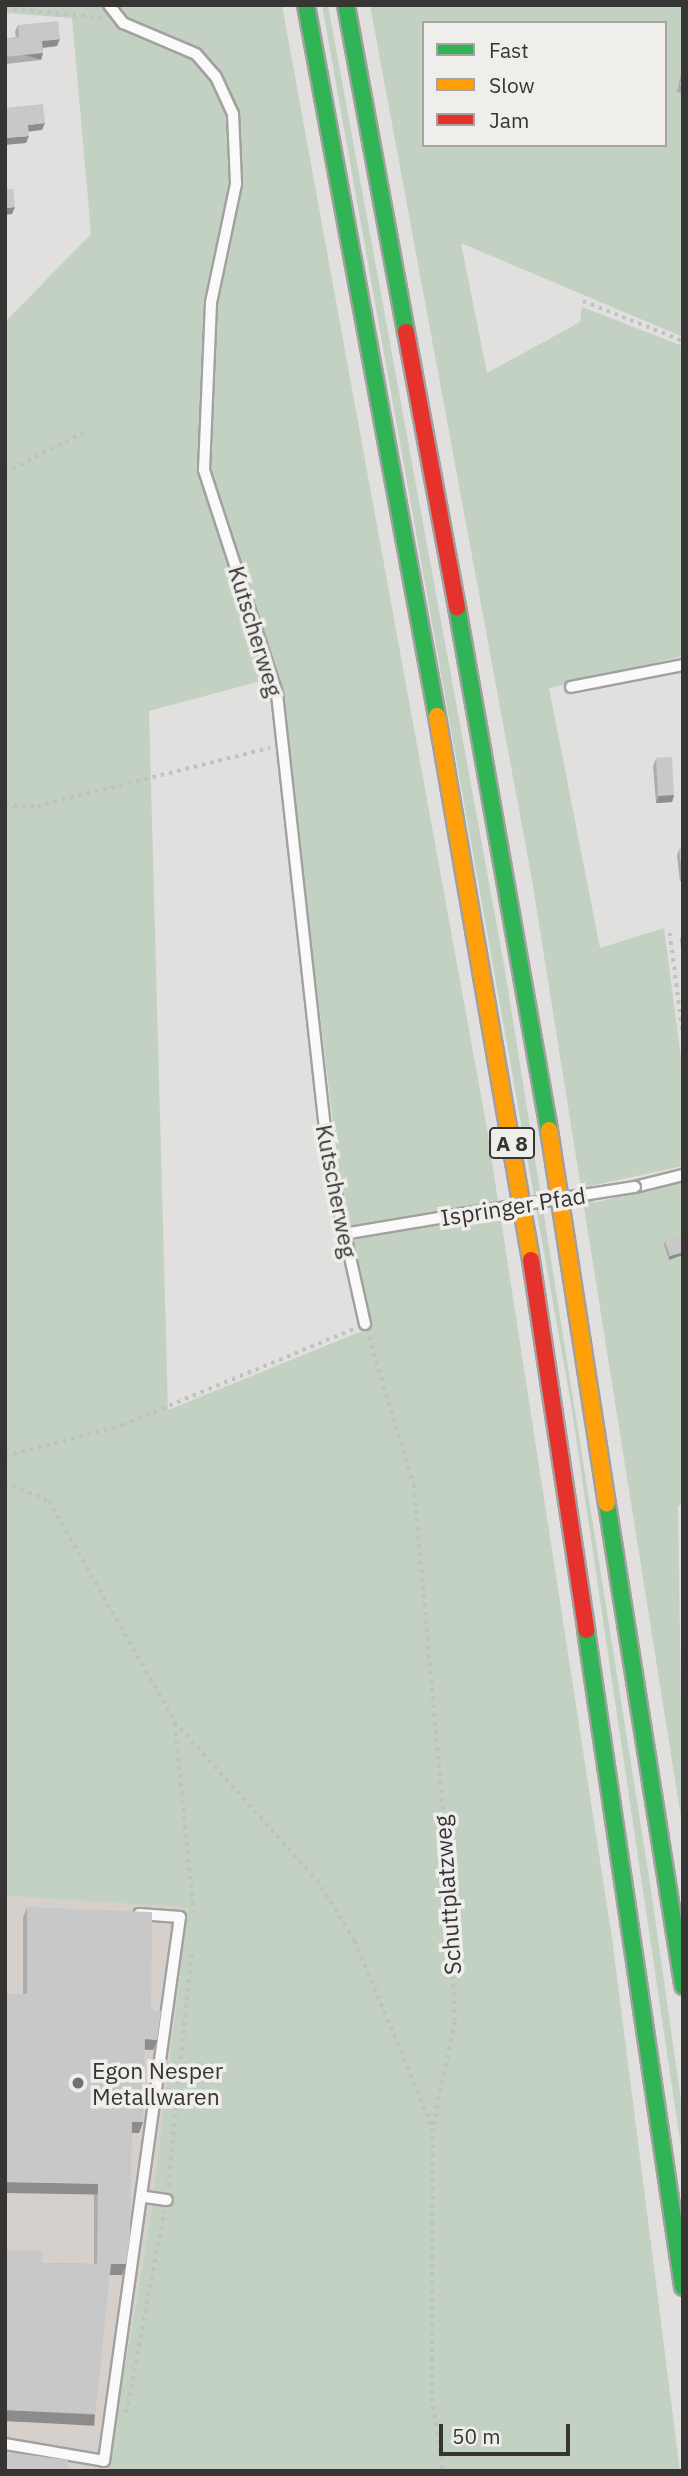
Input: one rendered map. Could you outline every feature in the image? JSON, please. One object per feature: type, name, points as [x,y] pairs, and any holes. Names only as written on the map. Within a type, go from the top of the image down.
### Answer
[{"type":"highway","name":"A 8","points":[[306,5],[400,497],[527,1234],[683,2287]]},
{"type":"highway","name":"A 8","points":[[346,5],[519,942],[683,1986]]},
{"type":"lane","points":[[109,5],[116,16]]},
{"type":"lane","name":"Kutscherweg","points":[[116,16],[196,54],[216,77],[233,114],[236,184],[211,303],[201,437],[209,489],[265,648],[286,744],[312,1022],[343,1234],[365,1324]]},
{"type":"lane","points":[[571,687],[683,666]]},
{"type":"lane","name":"Ispringer Pfad","points":[[343,1234],[635,1186],[683,1175]]},
{"type":"lane","points":[[5,2444],[104,2461],[145,2197],[180,1917],[127,1914]]},
{"type":"lane","points":[[145,2197],[167,2200]]},
{"type":"path","points":[[73,13],[77,5]]},
{"type":"path","points":[[5,8],[73,13],[89,20],[116,16]]},
{"type":"path","points":[[583,301],[683,341]]},
{"type":"path","points":[[5,473],[84,432]]},
{"type":"path","points":[[5,805],[37,806],[286,744]]},
{"type":"path","points":[[670,933],[683,1035]]},
{"type":"path","points":[[5,1456],[122,1424],[365,1324]]},
{"type":"path","name":"Schuttplatzweg","points":[[365,1324],[414,1485],[422,1542],[455,2022],[433,2127],[432,2398],[443,2471]]},
{"type":"path","points":[[5,1482],[49,1501],[175,1722],[317,1880],[355,1941],[433,2127]]},
{"type":"path","points":[[175,1722],[195,1905]]},
{"type":"shaded area","points":[[5,1896],[188,1906],[151,2213],[106,2471],[5,2471]]},
{"type":"green space","points":[[5,5],[282,5],[486,1123],[612,1938],[680,2471],[107,2471],[151,2213],[188,1907],[5,1896],[5,322],[91,234],[72,18],[5,13]],"holes":[[[279,676],[343,1206],[372,1327],[168,1410],[149,711]]]},
{"type":"green space","points":[[322,5],[328,5],[505,970],[650,1883],[683,2114],[683,2161],[571,1404]]},
{"type":"green space","points":[[370,5],[683,5],[683,337],[461,243],[487,373],[580,322],[582,307],[683,346],[683,656],[549,688],[600,948],[664,928],[683,1073],[683,1166],[590,1186],[593,1203],[683,1181],[683,1503],[678,1506],[683,1830],[532,880]]},
{"type":"building","points":[[58,21],[60,39],[42,41],[43,53],[5,57],[5,39],[19,37],[18,25]]},
{"type":"building","points":[[43,104],[45,123],[28,125],[29,136],[5,138],[5,108]]},
{"type":"building","points":[[5,189],[13,189],[15,207],[5,208]]},
{"type":"building","points":[[672,757],[674,795],[658,796],[656,758]]},
{"type":"building","points":[[683,848],[683,874],[682,874],[679,849]]},
{"type":"building","points":[[683,1235],[683,1252],[670,1256],[665,1241]]},
{"type":"building","name":"Egon Nesper Metallwaren","points":[[27,1907],[152,1912],[151,2010],[161,2011],[157,2040],[145,2039],[143,2122],[132,2122],[130,2237],[126,2264],[111,2264],[95,2414],[5,2410],[5,2250],[42,2251],[42,2263],[97,2264],[98,2184],[5,2182],[5,1994],[27,1994]]},
{"type":"building","points":[[5,2452],[68,2460],[67,2471],[5,2471]]},
{"type":"traffic: fast","points":[[306,5],[437,716]]},
{"type":"traffic: fast","points":[[346,5],[406,332]]},
{"type":"traffic: fast","points":[[457,607],[549,1130]]},
{"type":"traffic: fast","points":[[607,1504],[683,1986]]},
{"type":"traffic: fast","points":[[586,1630],[683,2287]]},
{"type":"traffic: slow","points":[[437,716],[531,1260]]},
{"type":"traffic: slow","points":[[549,1130],[607,1504]]},
{"type":"traffic: jam","points":[[406,332],[457,607]]},
{"type":"traffic: jam","points":[[531,1260],[586,1630]]},
{"type":"place","name":"Egon Nesper Metallwaren","points":[[78,2083]]}]
